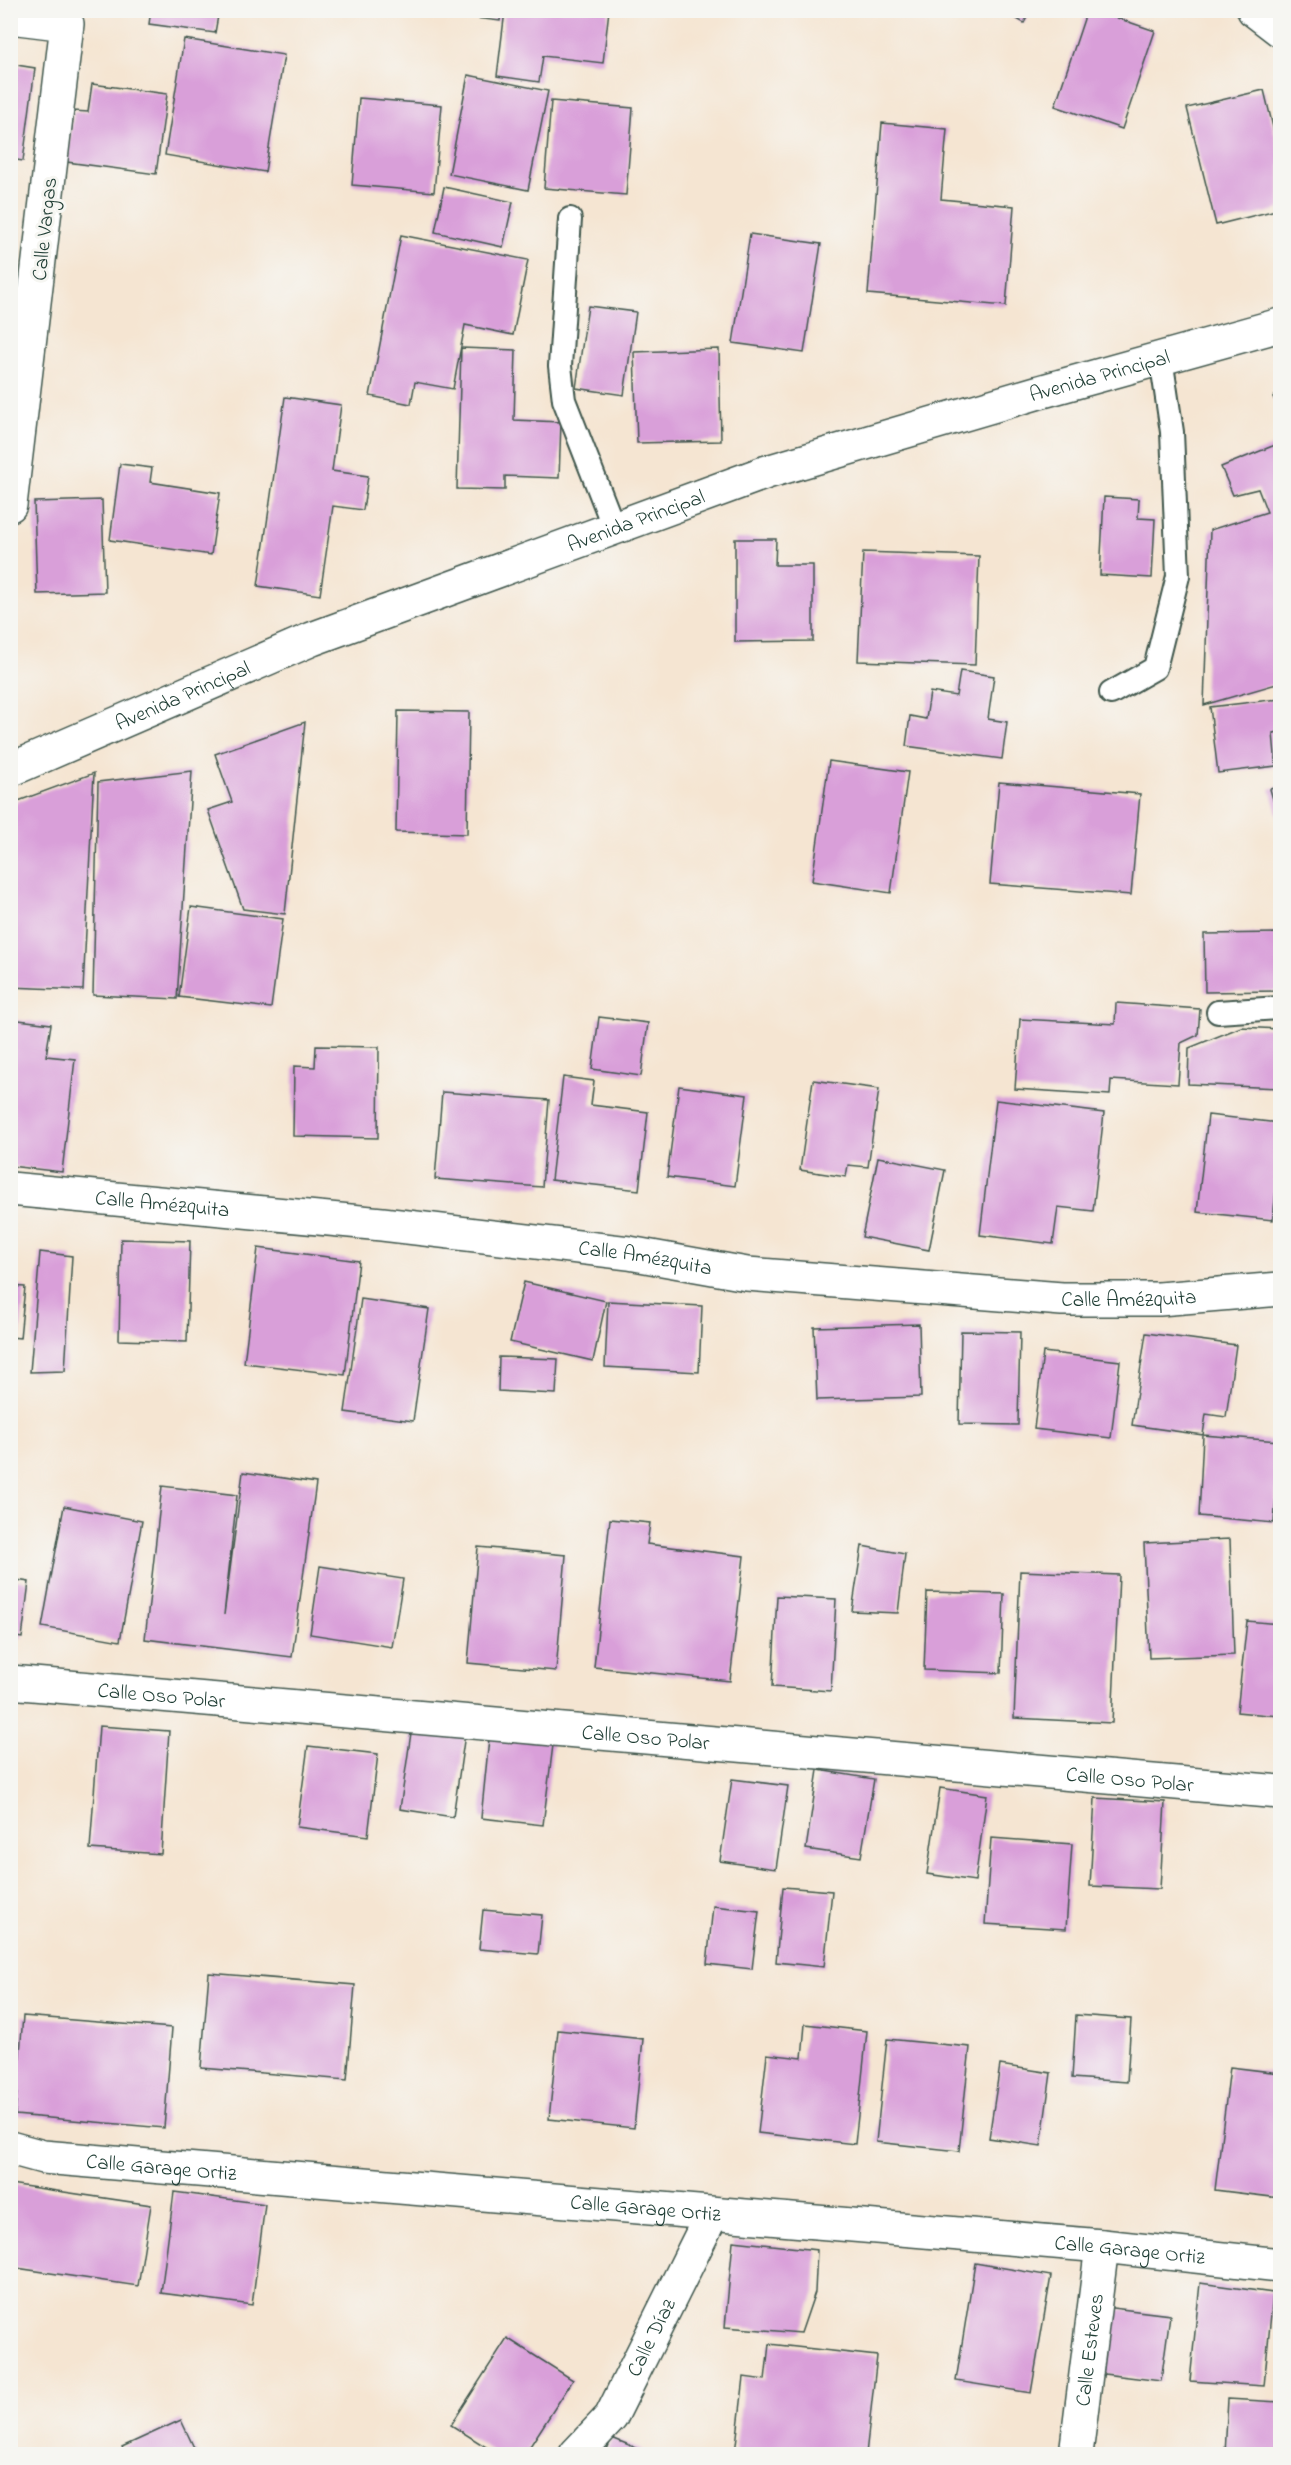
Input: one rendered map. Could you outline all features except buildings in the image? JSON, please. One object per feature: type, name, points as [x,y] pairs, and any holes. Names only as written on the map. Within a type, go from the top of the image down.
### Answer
[{"type":"street","points":[[1254,10],[1281,30]]},
{"type":"street","name":"Calle Vargas","points":[[10,17],[67,24],[10,504]]},
{"type":"street","name":"Avenida Principal","points":[[10,770],[312,639],[767,472],[1281,325]]},
{"type":"street","name":"Calle Amézquita","points":[[10,1189],[382,1224],[629,1253],[747,1274],[1062,1299],[1159,1299],[1281,1289]]},
{"type":"street","name":"Calle Oso Polar","points":[[10,1682],[1281,1792]]},
{"type":"street","name":"Calle Garage Ortiz","points":[[10,2148],[43,2157],[1102,2246],[1281,2265]]},
{"type":"street","name":"Calle Díaz","points":[[576,2454],[611,2417],[712,2214]]},
{"type":"street","name":"Calle Esteves","points":[[1076,2454],[1102,2246]]},
{"type":"lane","points":[[570,219],[560,366],[564,400],[614,528]]},
{"type":"lane","points":[[1111,693],[1155,668],[1178,576],[1172,432],[1161,358]]},
{"type":"lane","points":[[1218,1011],[1281,1008]]}]
